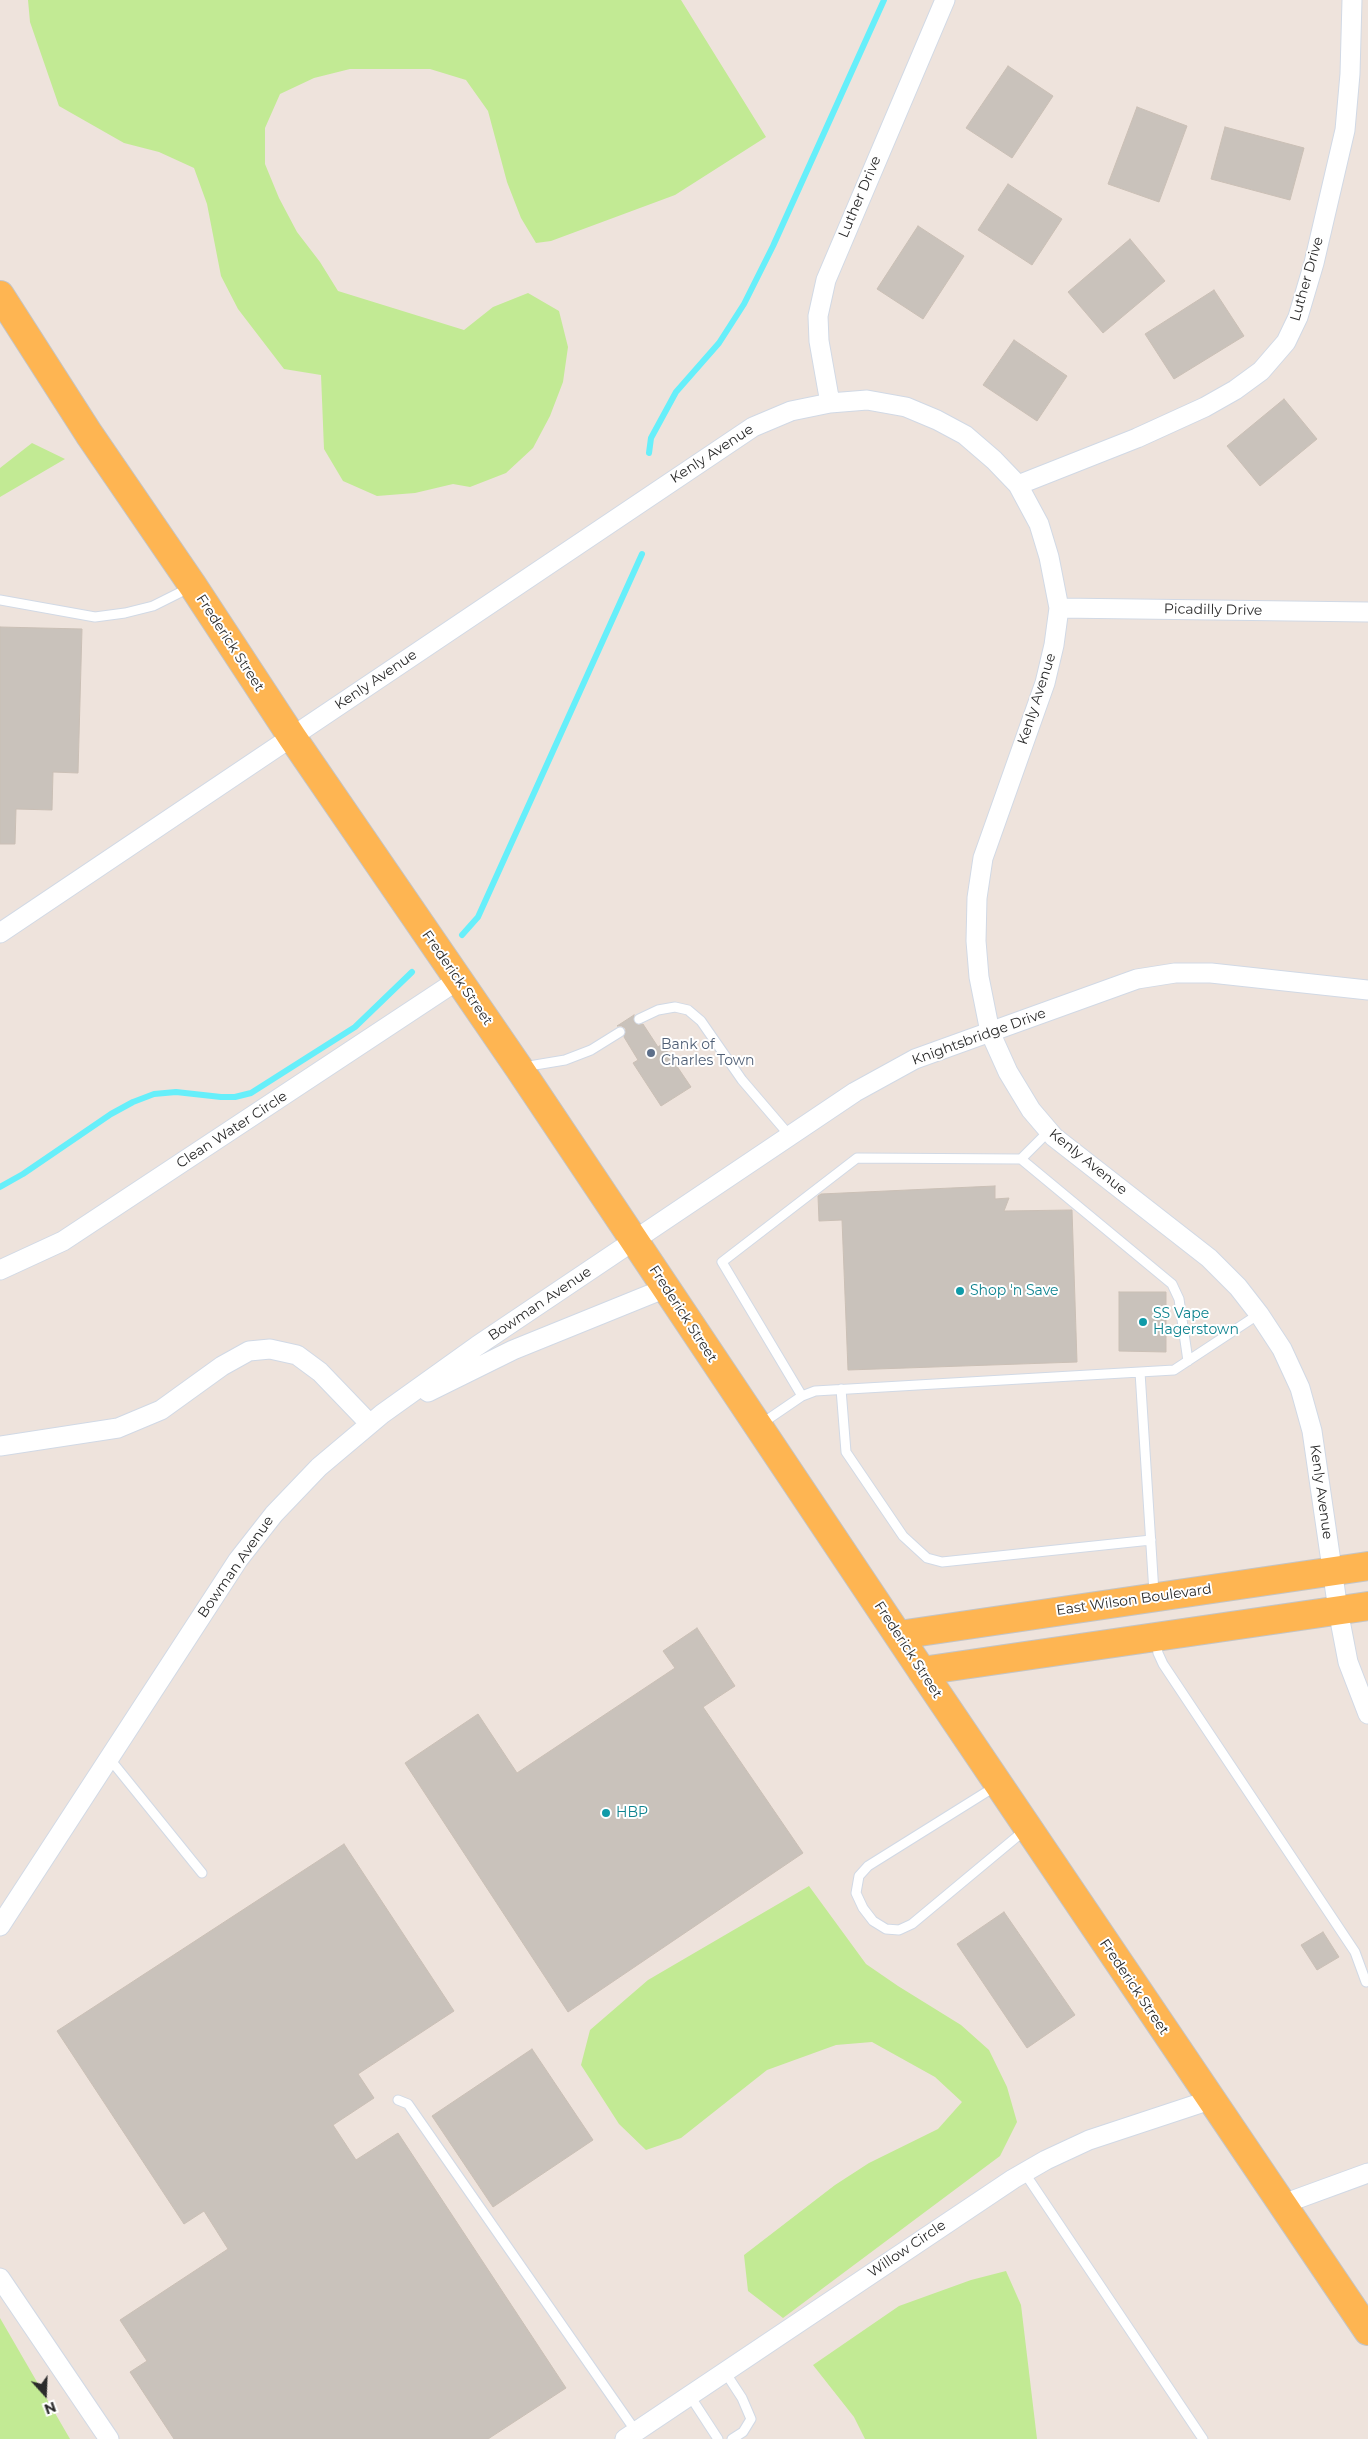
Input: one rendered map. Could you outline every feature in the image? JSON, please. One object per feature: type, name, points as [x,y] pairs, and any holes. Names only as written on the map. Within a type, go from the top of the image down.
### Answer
[{"type":"main road","name":"Frederick Street","points":[[0,295],[89,434],[193,586],[292,737],[519,1068],[1027,1828],[1368,2331]]},
{"type":"main road","name":"East Wilson Boulevard","points":[[899,1635],[1368,1566]]},
{"type":"main road","points":[[1038,1654],[1044,1641],[1056,1633],[1148,1619],[1154,1611],[1154,1597]]},
{"type":"main road","points":[[922,1671],[1368,1606]]},
{"type":"street","name":"Luther Drive","points":[[830,403],[819,341],[818,316],[826,280],[945,0]]},
{"type":"street","name":"Luther Drive","points":[[1018,485],[1137,438],[1205,407],[1235,390],[1261,371],[1286,342],[1298,318],[1311,272],[1345,130],[1350,74],[1352,0]]},
{"type":"street","name":"Kenly Avenue","points":[[0,933],[752,427],[791,411],[830,403],[867,400],[906,407],[937,420],[965,435],[994,460],[1018,485],[1038,524],[1049,557],[1059,608],[1054,645],[1045,683],[983,858],[977,898],[976,941],[979,977],[990,1032],[1013,1080],[1031,1110],[1049,1131],[1208,1258],[1238,1287],[1282,1349],[1300,1388],[1312,1431],[1338,1610],[1348,1662],[1368,1714]]},
{"type":"street","name":"Picadilly Drive","points":[[1059,608],[1368,612]]},
{"type":"street","name":"Knightsbridge Drive","points":[[635,1240],[855,1092],[890,1071],[915,1059],[1137,979],[1175,973],[1211,973],[1368,990]]},
{"type":"street","name":"Clean Water Circle","points":[[0,1270],[63,1241],[458,980]]},
{"type":"street","name":"Bowman Avenue","points":[[0,1926],[238,1560],[274,1514],[319,1467],[376,1419],[476,1346],[635,1240]]},
{"type":"street","points":[[0,1446],[118,1428],[161,1410],[222,1366],[249,1350],[270,1349],[297,1355],[376,1419],[513,1350],[666,1288]]},
{"type":"street","name":"Willow Circle","points":[[635,2436],[725,2372],[1024,2172],[1089,2140],[1210,2100]]},
{"type":"street","points":[[1283,2204],[1368,2173]]},
{"type":"street","points":[[0,2278],[109,2439]]},
{"type":"lane","points":[[0,600],[95,617],[125,613],[153,606],[193,586]]},
{"type":"lane","points":[[640,1019],[658,1010],[675,1007],[688,1010],[701,1021],[742,1080],[790,1136]]},
{"type":"lane","points":[[519,1068],[565,1060],[591,1050],[620,1032]]},
{"type":"lane","points":[[1021,1159],[1049,1131]]},
{"type":"lane","points":[[802,1396],[722,1262],[857,1158],[1021,1159],[1172,1284],[1179,1300],[1188,1361]]},
{"type":"lane","points":[[758,1426],[802,1396],[815,1391],[1174,1370],[1259,1314]]},
{"type":"lane","points":[[1140,1372],[1154,1597]]},
{"type":"lane","points":[[841,1389],[846,1452],[903,1536],[927,1558],[942,1562],[1151,1540]]},
{"type":"lane","points":[[1155,1637],[1158,1653],[1163,1664],[1355,1952],[1366,1982]]},
{"type":"lane","points":[[109,1757],[202,1873]]},
{"type":"lane","points":[[998,1784],[868,1866],[859,1876],[856,1893],[863,1908],[873,1921],[886,1929],[898,1930],[912,1924],[1027,1828]]},
{"type":"lane","points":[[398,2100],[408,2104],[635,2436]]},
{"type":"lane","points":[[1024,2172],[1203,2439]]},
{"type":"lane","points":[[725,2372],[742,2398],[751,2419],[743,2432],[732,2439]]},
{"type":"lane","points":[[690,2396],[718,2439]]},
{"type":"green space","points":[[28,0],[681,0],[766,137],[675,195],[551,241],[536,243],[521,218],[507,182],[488,111],[466,80],[430,69],[350,69],[314,78],[280,94],[265,128],[265,164],[279,198],[297,232],[320,262],[338,291],[464,330],[493,307],[528,293],[559,311],[568,347],[563,382],[550,416],[533,448],[506,473],[470,487],[453,484],[415,493],[377,496],[343,481],[324,449],[321,375],[284,369],[238,309],[221,276],[207,204],[194,168],[159,152],[124,143],[59,106],[30,22]]},
{"type":"green space","points":[[32,443],[65,459],[0,497],[0,468]]},
{"type":"green space","points":[[809,1886],[866,1964],[961,2025],[989,2050],[1007,2087],[1017,2122],[1000,2156],[783,2318],[748,2291],[744,2255],[835,2185],[869,2163],[938,2129],[962,2102],[935,2077],[872,2042],[836,2045],[767,2070],[681,2138],[646,2150],[619,2124],[581,2065],[590,2030],[648,1980]]},
{"type":"green space","points":[[1006,2271],[1021,2305],[1037,2439],[865,2439],[854,2417],[813,2365],[899,2306],[971,2280]]},
{"type":"green space","points":[[0,2318],[70,2439],[0,2439]]},
{"type":"building","points":[[1008,66],[1053,96],[1012,158],[966,128]]},
{"type":"building","points":[[1137,107],[1187,126],[1159,202],[1108,184]]},
{"type":"building","points":[[1225,127],[1304,148],[1290,200],[1211,179]]},
{"type":"building","points":[[1008,184],[1062,219],[1032,265],[978,230]]},
{"type":"building","points":[[918,226],[964,256],[923,319],[877,289]]},
{"type":"building","points":[[1130,239],[1165,281],[1103,333],[1068,292]]},
{"type":"building","points":[[1214,290],[1244,336],[1174,379],[1145,334]]},
{"type":"building","points":[[1014,340],[1067,376],[1037,421],[983,385]]},
{"type":"building","points":[[1284,399],[1317,439],[1260,486],[1227,446]]},
{"type":"building","points":[[0,627],[82,629],[78,773],[53,772],[52,810],[16,809],[15,844],[0,844]]},
{"type":"building","name":"Bank of Charles Town","points":[[634,1015],[634,1022],[638,1025],[643,1024],[658,1047],[662,1044],[691,1087],[661,1106],[633,1063],[638,1060],[624,1037],[626,1029],[622,1026],[617,1026]]},
{"type":"building","name":"Shop 'n Save","points":[[995,1186],[995,1199],[1009,1198],[1004,1211],[1072,1210],[1077,1362],[848,1370],[842,1220],[819,1221],[818,1196],[821,1194]]},
{"type":"building","name":"SS Vape Hagerstown","points":[[1119,1292],[1166,1292],[1166,1352],[1119,1351]]},
{"type":"building","name":"HBP","points":[[697,1628],[735,1686],[703,1707],[803,1853],[568,2012],[405,1763],[478,1714],[517,1773],[675,1668],[663,1651]]},
{"type":"building","points":[[344,1844],[454,2011],[358,2074],[374,2098],[333,2125],[356,2160],[398,2133],[566,2388],[488,2439],[174,2439],[130,2372],[147,2361],[120,2320],[228,2249],[204,2211],[184,2224],[57,2031]]},
{"type":"building","points":[[1004,1912],[1075,2015],[1027,2048],[957,1944]]},
{"type":"building","points":[[1323,1932],[1339,1957],[1317,1970],[1301,1945]]},
{"type":"building","points":[[532,2049],[593,2140],[493,2207],[432,2116]]},
{"type":"waterway","points":[[649,453],[651,438],[676,392],[719,343],[744,304],[773,246],[884,0]]},
{"type":"waterway","points":[[462,935],[478,917],[642,554]]},
{"type":"waterway","points":[[0,1187],[23,1174],[111,1114],[133,1102],[154,1094],[176,1092],[235,1097],[251,1093],[355,1027],[412,972]]},
{"type":"place","name":"Bank of Charles Town","points":[[651,1053]]},
{"type":"place","name":"Shop 'n Save","points":[[960,1291]]},
{"type":"place","name":"SS Vape Hagerstown","points":[[1143,1322]]},
{"type":"place","name":"HBP","points":[[606,1813]]}]
